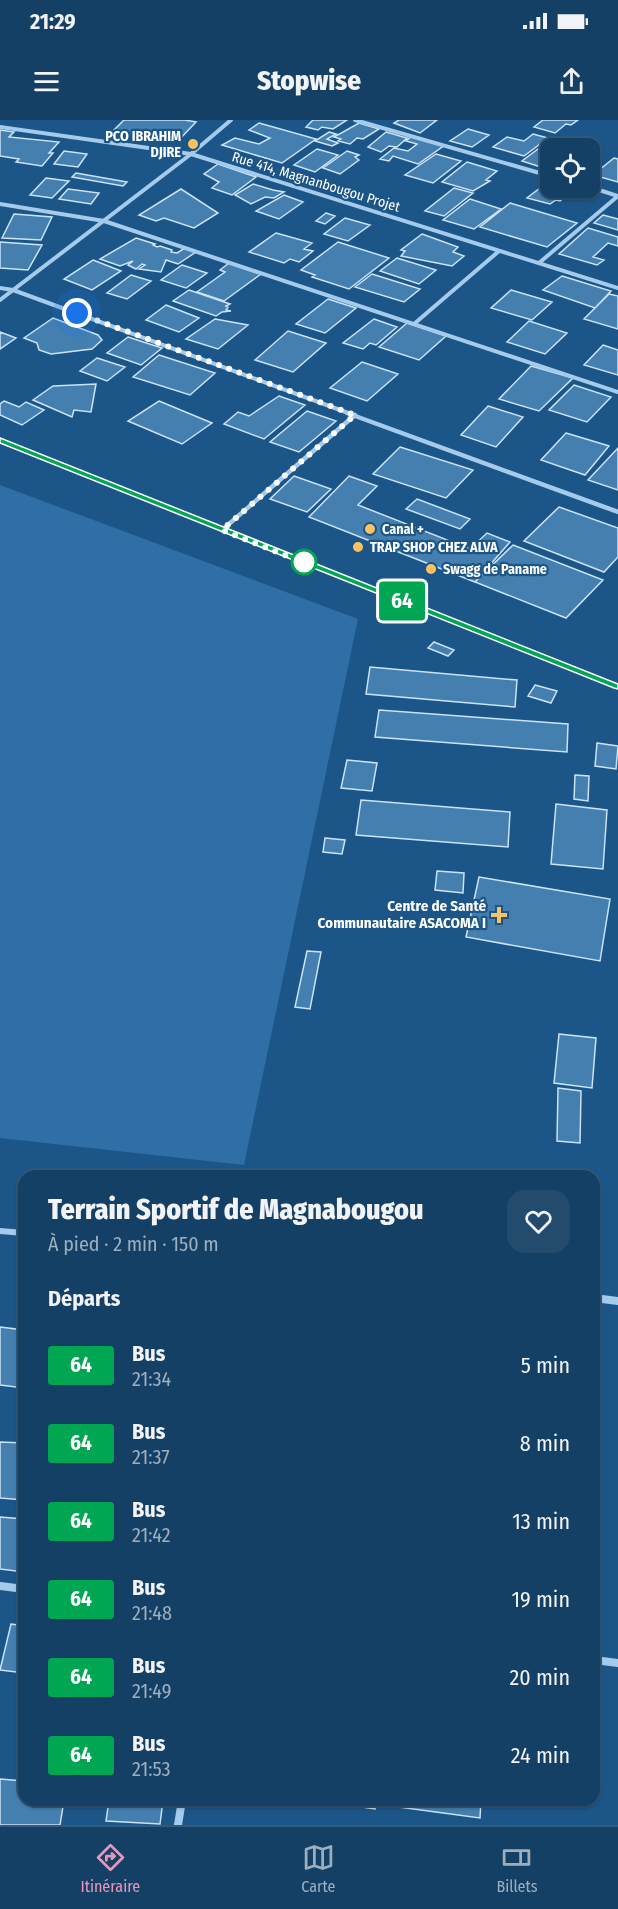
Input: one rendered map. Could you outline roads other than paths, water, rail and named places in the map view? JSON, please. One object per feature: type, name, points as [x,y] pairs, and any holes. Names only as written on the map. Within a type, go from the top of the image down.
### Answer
[{"type":"street","points":[[0,300],[191,154],[231,120]]},
{"type":"street","points":[[355,120],[540,173]]},
{"type":"street","name":"Rue 414, Magnanbougou Projet","points":[[0,127],[191,154],[618,288]]},
{"type":"street","points":[[539,264],[618,196],[600,191]]},
{"type":"street","points":[[0,204],[104,220],[618,392]]},
{"type":"street","points":[[414,324],[499,251]]},
{"type":"street","points":[[0,288],[13,290],[618,512]]},
{"type":"street","points":[[222,530],[355,415]]},
{"type":"street","points":[[0,441],[618,686]]},
{"type":"street","points":[[0,1231],[18,1232]]},
{"type":"street","points":[[600,1299],[618,1301]]},
{"type":"street","points":[[0,1586],[18,1588]]},
{"type":"street","points":[[600,1661],[618,1663]]},
{"type":"street","points":[[178,1825],[181,1806]]},
{"type":"place","name":"PCO IBRAHIM DJIRE","points":[[193,144]]},
{"type":"place","name":"Canal +","points":[[370,529]]},
{"type":"place","name":"TRAP SHOP CHEZ ALVA","points":[[358,547]]},
{"type":"place","name":"Swagg de Paname","points":[[431,569]]},
{"type":"place","name":"Centre de Santé Communautaire ASACOMA I","points":[[499,915]]}]
